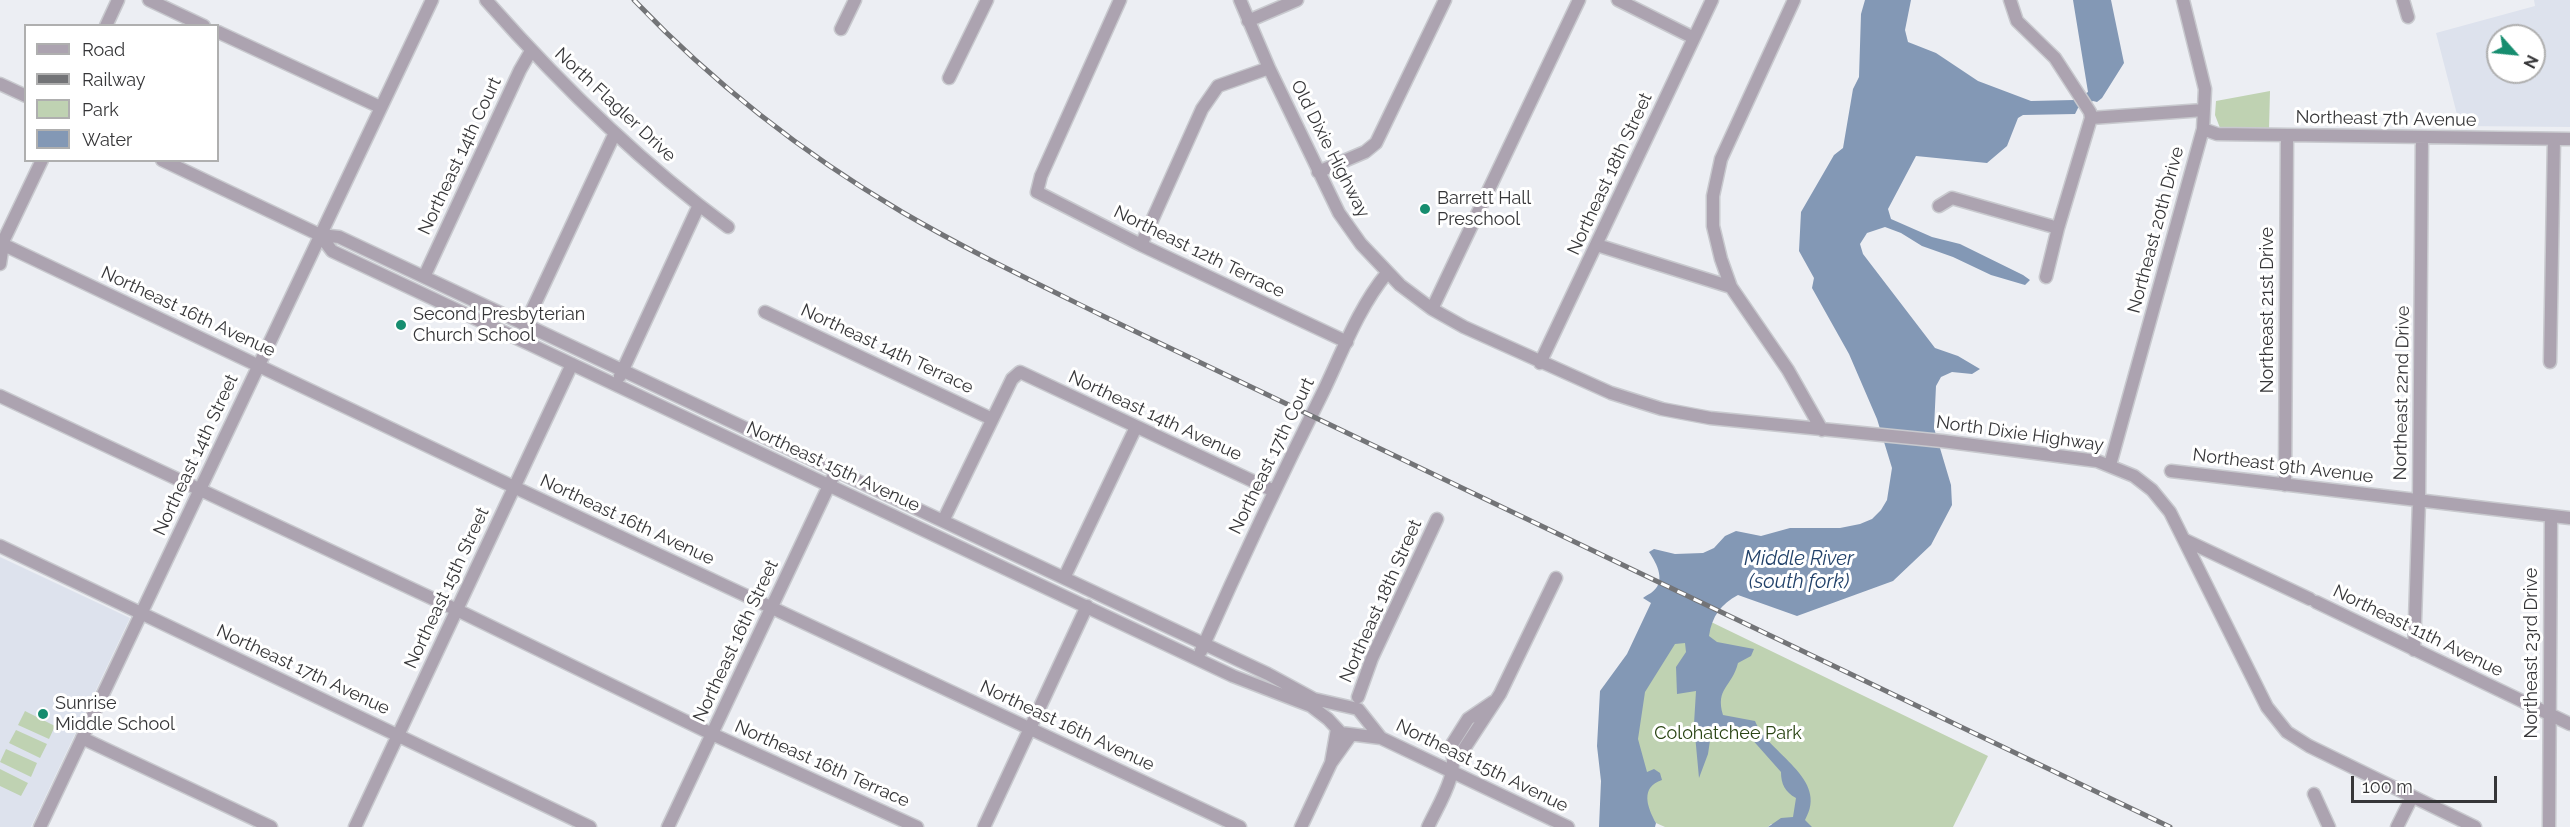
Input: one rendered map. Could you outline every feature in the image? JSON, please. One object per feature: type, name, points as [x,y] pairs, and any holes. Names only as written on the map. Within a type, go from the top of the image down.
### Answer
[{"type":"street","points":[[107,24],[118,0]]},
{"type":"street","points":[[149,0],[200,24]]},
{"type":"street","name":"Northeast 14th Street","points":[[40,827],[432,0]]},
{"type":"street","name":"North Flagler Drive","points":[[486,0],[531,51],[614,135],[728,227]]},
{"type":"street","points":[[842,29],[855,0]]},
{"type":"street","points":[[949,78],[987,0]]},
{"type":"street","name":"Northeast 12th Terrace","points":[[1120,0],[1041,176],[1037,192],[1141,245],[1347,342]]},
{"type":"street","name":"Old Dixie Highway","points":[[1240,0],[1318,172],[1339,213],[1361,244],[1387,273],[1432,309],[1540,363]]},
{"type":"street","points":[[1248,21],[1298,0]]},
{"type":"street","points":[[1318,172],[1365,153],[1376,143],[1445,0]]},
{"type":"street","points":[[1432,309],[1579,0]]},
{"type":"street","points":[[1618,0],[1694,38]]},
{"type":"street","name":"Northeast 18th Street","points":[[1540,363],[1712,0]]},
{"type":"street","points":[[1794,0],[1721,159],[1713,196],[1713,226],[1731,287],[1788,370],[1822,430]]},
{"type":"street","points":[[2010,0],[2016,21],[2055,58],[2068,75],[2090,112],[2091,118],[2046,277]]},
{"type":"street","points":[[2403,0],[2408,17]]},
{"type":"street","name":"Northeast 20th Drive","points":[[2110,465],[2203,129],[2205,89],[2186,1]]},
{"type":"street","points":[[219,32],[380,107]]},
{"type":"street","name":"Northeast 14th Court","points":[[424,277],[520,70],[531,51]]},
{"type":"street","points":[[1141,245],[1202,109],[1218,86],[1269,68]]},
{"type":"street","points":[[0,84],[24,95]]},
{"type":"street","points":[[2091,118],[2204,110]]},
{"type":"street","name":"Northeast 7th Avenue","points":[[2203,129],[2217,134],[2570,139]]},
{"type":"street","points":[[525,325],[614,135]]},
{"type":"street","name":"Northeast 21st Drive","points":[[2285,485],[2287,135]]},
{"type":"street","name":"Northeast 22nd Drive","points":[[2414,650],[2419,500],[2422,137]]},
{"type":"street","points":[[2550,362],[2554,139]]},
{"type":"street","points":[[0,264],[1,245],[41,162]]},
{"type":"street","name":"Northeast 15th Avenue","points":[[166,162],[320,235],[339,237],[1064,578],[1314,699],[1347,707]]},
{"type":"street","points":[[1939,206],[1952,198],[2058,228]]},
{"type":"street","points":[[616,385],[699,205]]},
{"type":"street","name":"Northeast 15th Avenue","points":[[320,235],[332,251],[1197,659],[1259,687],[1311,706],[1336,728]]},
{"type":"street","name":"Northeast 16th Avenue","points":[[1,245],[1240,827]]},
{"type":"street","points":[[1597,245],[1731,287]]},
{"type":"street","name":"Northeast 17th Court","points":[[1197,659],[1274,491],[1347,342],[1370,296],[1387,273]]},
{"type":"street","name":"Northeast 14th Terrace","points":[[765,312],[992,419]]},
{"type":"street","name":"North Dixie Highway","points":[[1540,363],[1611,393],[1662,409],[1710,418],[1880,434],[2090,460],[2110,465],[2134,476],[2152,490],[2170,512],[2262,696],[2287,732],[2309,746],[2475,827]]},
{"type":"street","name":"Northeast 15th Street","points":[[355,827],[572,364]]},
{"type":"street","name":"Northeast 14th Avenue","points":[[992,419],[1011,380],[1020,372],[1274,491]]},
{"type":"street","name":"Northeast 16th Terrace","points":[[0,396],[457,610],[712,734],[917,827]]},
{"type":"street","points":[[943,521],[992,419]]},
{"type":"street","points":[[1064,578],[1136,427]]},
{"type":"street","name":"Northeast 16th Street","points":[[668,827],[836,471]]},
{"type":"street","name":"Northeast 9th Avenue","points":[[2172,471],[2570,518]]},
{"type":"street","name":"Northeast 23rd Drive","points":[[2549,827],[2550,516]]},
{"type":"street","name":"Northeast 18th Street","points":[[1347,707],[1358,697],[1372,658],[1437,519]]},
{"type":"street","name":"Northeast 11th Avenue","points":[[2186,540],[2570,724]]},
{"type":"street","name":"Northeast 17th Avenue","points":[[0,546],[590,827]]},
{"type":"street","points":[[1428,827],[1452,771],[1455,757],[1451,746],[1458,732],[1468,719],[1494,702],[1556,578]]},
{"type":"street","points":[[984,827],[1087,606]]},
{"type":"street","name":"Northeast 18th Street","points":[[1358,697],[1363,716]]},
{"type":"street","points":[[1301,827],[1331,763],[1352,735],[1362,728],[1363,716],[1358,709],[1347,707],[1335,716],[1336,728],[1331,763]]},
{"type":"street","name":"Northeast 15th Avenue","points":[[1363,716],[1381,738]]},
{"type":"street","points":[[1336,728],[1352,735]]},
{"type":"street","name":"Northeast 15th Avenue","points":[[1352,735],[1381,738],[1568,827]]},
{"type":"street","points":[[82,738],[272,827]]},
{"type":"street","points":[[2314,794],[2329,827]]},
{"type":"street","points":[[2397,827],[2412,797]]},
{"type":"shaded area","points":[[2534,0],[2570,0],[2570,127],[2460,126],[2436,33],[2535,6]]},
{"type":"shaded area","name":"Sunrise Middle School","points":[[0,557],[130,618],[31,827],[0,827]]},
{"type":"green space","points":[[2270,91],[2269,129],[2220,128],[2215,115],[2216,101]]},
{"type":"green space","name":"Colohatchee Park","points":[[1707,620],[1988,756],[1953,827],[1812,827],[1771,824],[1768,827],[1665,827],[1656,823],[1649,812],[1633,729],[1636,686],[1670,634]]},
{"type":"green space","points":[[25,711],[55,726],[49,739],[18,725]]},
{"type":"green space","points":[[16,730],[47,744],[40,758],[9,743]]},
{"type":"green space","points":[[6,749],[37,763],[31,777],[0,762]]},
{"type":"green space","points":[[0,769],[28,783],[21,796],[0,786]]},
{"type":"water","name":"Middle River (south fork)","points":[[1865,0],[1911,0],[1905,30],[1908,42],[1936,53],[1978,81],[2031,101],[2074,100],[2088,92],[2073,0],[2111,0],[2124,63],[2102,98],[2078,108],[2075,114],[2023,115],[2018,118],[2007,146],[1987,163],[1916,156],[1888,209],[1891,219],[1932,237],[1960,244],[2023,275],[2030,280],[2025,285],[1991,275],[1953,257],[1922,246],[1901,233],[1885,227],[1867,233],[1860,244],[1863,254],[1935,348],[1958,356],[1980,369],[1972,374],[1952,372],[1941,377],[1936,386],[1934,428],[1951,485],[1952,505],[1931,545],[1893,581],[1797,616],[1738,595],[1722,607],[1712,622],[1709,636],[1717,642],[1754,649],[1751,656],[1738,663],[1723,693],[1721,706],[1723,715],[1755,721],[1762,733],[1804,779],[1810,791],[1811,805],[1805,820],[1812,827],[1768,827],[1781,818],[1793,817],[1796,798],[1784,787],[1781,772],[1742,728],[1729,724],[1722,731],[1712,727],[1708,754],[1699,778],[1694,724],[1696,691],[1677,694],[1676,667],[1686,652],[1685,643],[1675,644],[1645,692],[1638,739],[1647,772],[1654,769],[1660,773],[1662,780],[1651,787],[1647,798],[1656,823],[1655,827],[1599,827],[1601,781],[1597,746],[1600,691],[1627,654],[1651,603],[1643,598],[1659,584],[1659,573],[1649,552],[1654,549],[1675,554],[1703,553],[1714,548],[1725,536],[1736,531],[1761,536],[1790,528],[1840,528],[1860,524],[1872,519],[1887,500],[1892,468],[1877,419],[1849,354],[1812,288],[1814,278],[1799,251],[1801,212],[1834,155],[1843,148],[1853,89],[1859,77],[1861,14]]},
{"type":"railway","points":[[634,0],[695,60],[795,141],[866,190],[951,239],[1101,315],[2170,827]]},
{"type":"place","name":"Barrett Hall Preschool","points":[[1425,209]]},
{"type":"place","name":"Second Presbyterian Church School","points":[[401,325]]},
{"type":"place","name":"Sunrise Middle School","points":[[43,714]]}]
